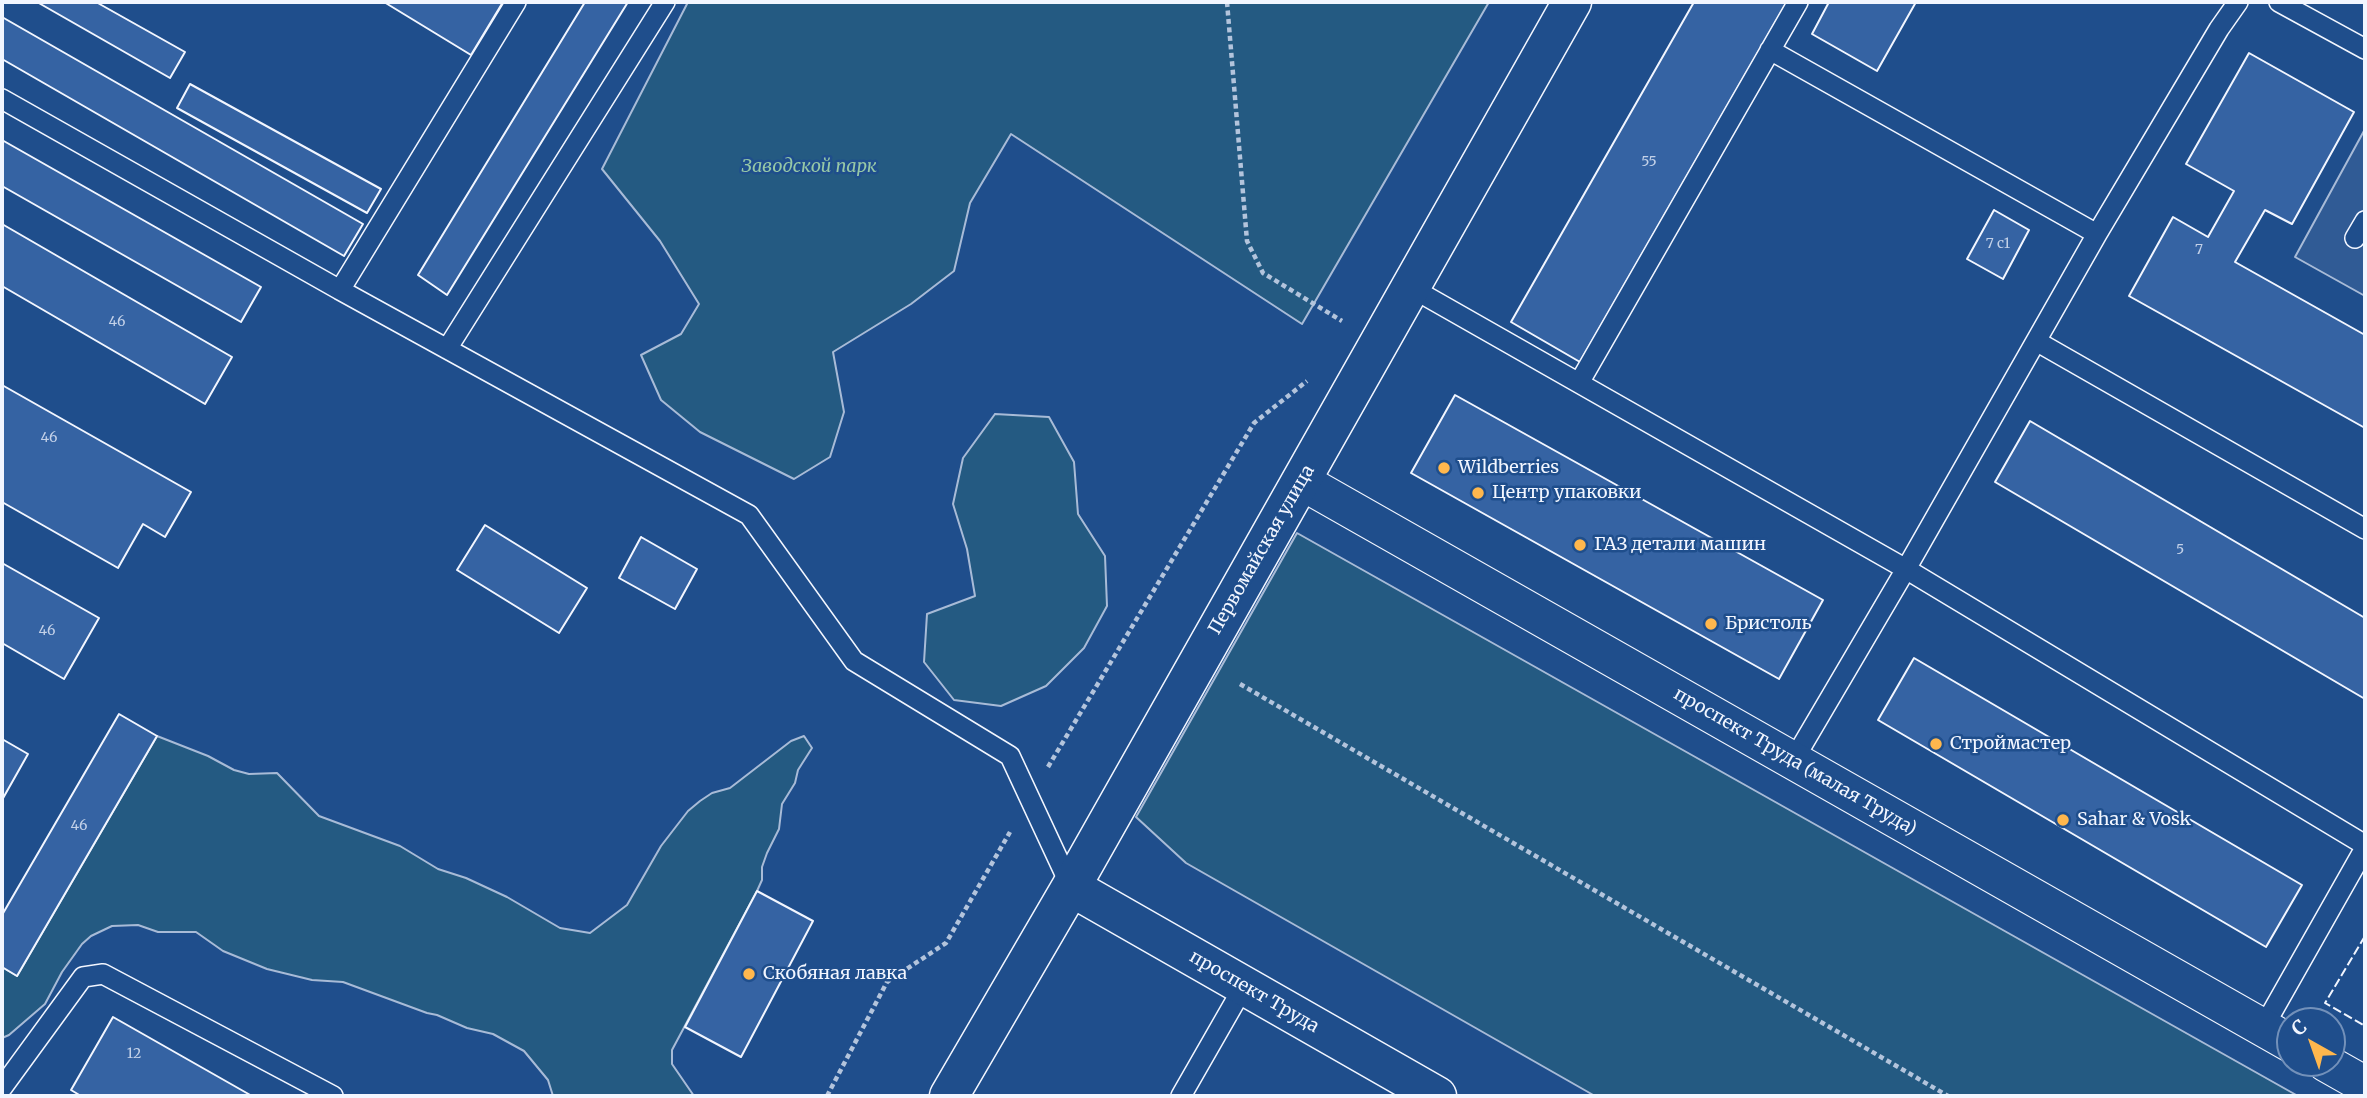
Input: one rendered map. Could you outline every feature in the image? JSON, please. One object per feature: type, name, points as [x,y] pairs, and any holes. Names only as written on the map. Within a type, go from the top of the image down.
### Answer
[{"type":"street","name":"Первомайская улица","points":[[949,1096],[1572,2]]},
{"type":"street","name":"проспект Труда (малая Труда)","points":[[1301,481],[2276,1035]]},
{"type":"street","name":"проспект Труда","points":[[1070,887],[1437,1096]]},
{"type":"street","points":[[2346,1074],[2365,1085]]},
{"type":"lane","points":[[340,290],[516,2]]},
{"type":"lane","points":[[447,349],[665,2]]},
{"type":"lane","points":[[1579,383],[1798,2]]},
{"type":"lane","points":[[1793,761],[2097,234],[2219,29],[2238,2]]},
{"type":"lane","points":[[2279,2],[2365,49]]},
{"type":"lane","points":[[1770,50],[2097,234]]},
{"type":"lane","points":[[2,99],[340,290],[749,515],[854,661],[1010,756],[1070,887]]},
{"type":"lane","points":[[2355,238],[2365,220]]},
{"type":"lane","points":[[1410,287],[1906,569],[2365,847],[2291,1007]]},
{"type":"lane","points":[[2036,341],[2365,529]]},
{"type":"lane","points":[[2,1088],[83,977],[103,974],[333,1096]]},
{"type":"lane","points":[[1181,1096],[1244,986]]},
{"type":"path","points":[[1227,2],[1247,241],[1263,273],[1342,321]]},
{"type":"path","points":[[827,1096],[887,982],[946,943],[1029,798],[1254,423],[1307,381]]},
{"type":"path","points":[[1240,684],[1948,1096]]},
{"type":"green space","name":"Заводской парк","points":[[688,2],[1489,2],[1302,324],[1011,134],[970,203],[954,271],[911,304],[833,352],[844,412],[830,457],[794,479],[700,432],[661,400],[641,355],[681,334],[699,304],[660,241],[602,169]]},
{"type":"green space","points":[[995,414],[1049,417],[1074,462],[1078,514],[1105,556],[1107,606],[1084,648],[1046,686],[1001,706],[954,700],[924,662],[927,614],[975,596],[967,549],[953,504],[963,458]]},
{"type":"green space","points":[[1297,533],[2298,1096],[1595,1096],[1186,863],[1136,817]]},
{"type":"green space","points":[[157,736],[208,756],[234,770],[249,774],[277,773],[319,816],[400,846],[438,869],[466,878],[507,897],[560,928],[590,933],[627,905],[661,846],[688,811],[700,801],[712,793],[730,788],[791,741],[804,736],[812,748],[782,804],[779,829],[762,867],[762,880],[757,891],[672,1050],[672,1064],[694,1096],[553,1096],[548,1080],[524,1051],[493,1034],[467,1028],[343,982],[312,980],[267,969],[223,951],[196,932],[158,932],[138,925],[112,926],[91,936],[62,972],[45,1004],[2,1038],[2,967],[17,976]]},
{"type":"shaded area","points":[[2365,129],[2365,296],[2295,257]]},
{"type":"building","points":[[37,2],[96,2],[185,52],[170,78]]},
{"type":"building","points":[[384,2],[503,2],[471,55]]},
{"type":"building","points":[[585,2],[628,2],[447,295],[418,275]]},
{"type":"building","points":[[1694,2],[1787,2],[1580,362],[1511,322]]},
{"type":"building","points":[[1829,2],[1916,2],[1877,71],[1812,34]]},
{"type":"building","points":[[2,17],[363,224],[344,256],[2,59]]},
{"type":"building","points":[[2249,53],[2354,112],[2292,224],[2265,210],[2235,262],[2365,335],[2365,428],[2129,296],[2173,217],[2208,237],[2234,191],[2186,164]]},
{"type":"building","points":[[190,84],[381,189],[367,213],[177,108]]},
{"type":"building","points":[[2,140],[261,287],[241,322],[2,186]]},
{"type":"building","points":[[1994,210],[2029,230],[2003,279],[1967,259]]},
{"type":"building","points":[[2,224],[232,357],[205,404],[2,286]]},
{"type":"building","points":[[2,385],[191,492],[165,537],[143,524],[118,568],[2,502]]},
{"type":"building","points":[[1455,395],[1823,600],[1779,679],[1411,473]]},
{"type":"building","points":[[2030,421],[2365,618],[2365,699],[1995,482]]},
{"type":"building","points":[[485,525],[587,588],[559,633],[457,570]]},
{"type":"building","points":[[641,537],[697,569],[675,609],[619,578]]},
{"type":"building","points":[[2,563],[99,618],[64,679],[2,643]]},
{"type":"building","points":[[1914,658],[2302,885],[2266,947],[1878,720]]},
{"type":"building","points":[[119,714],[157,736],[17,976],[2,967],[2,915]]},
{"type":"building","points":[[2,739],[28,754],[2,800]]},
{"type":"building","name":"Скобяная лавка","points":[[757,891],[813,921],[741,1057],[685,1027]]},
{"type":"building","points":[[113,1017],[252,1096],[81,1096],[71,1090]]},
{"type":"fence","points":[[2365,936],[2325,1003],[2365,1026]]},
{"type":"place","name":"Wildberries","points":[[1444,468]]},
{"type":"place","name":"Центр упаковки","points":[[1478,493]]},
{"type":"place","name":"ГАЗ детали машин","points":[[1580,545]]},
{"type":"place","name":"Бристоль","points":[[1711,624]]},
{"type":"place","name":"Строймастер","points":[[1936,744]]},
{"type":"place","name":"Sahar & Vosk","points":[[2063,820]]},
{"type":"place","name":"Скобяная лавка","points":[[749,974]]}]
